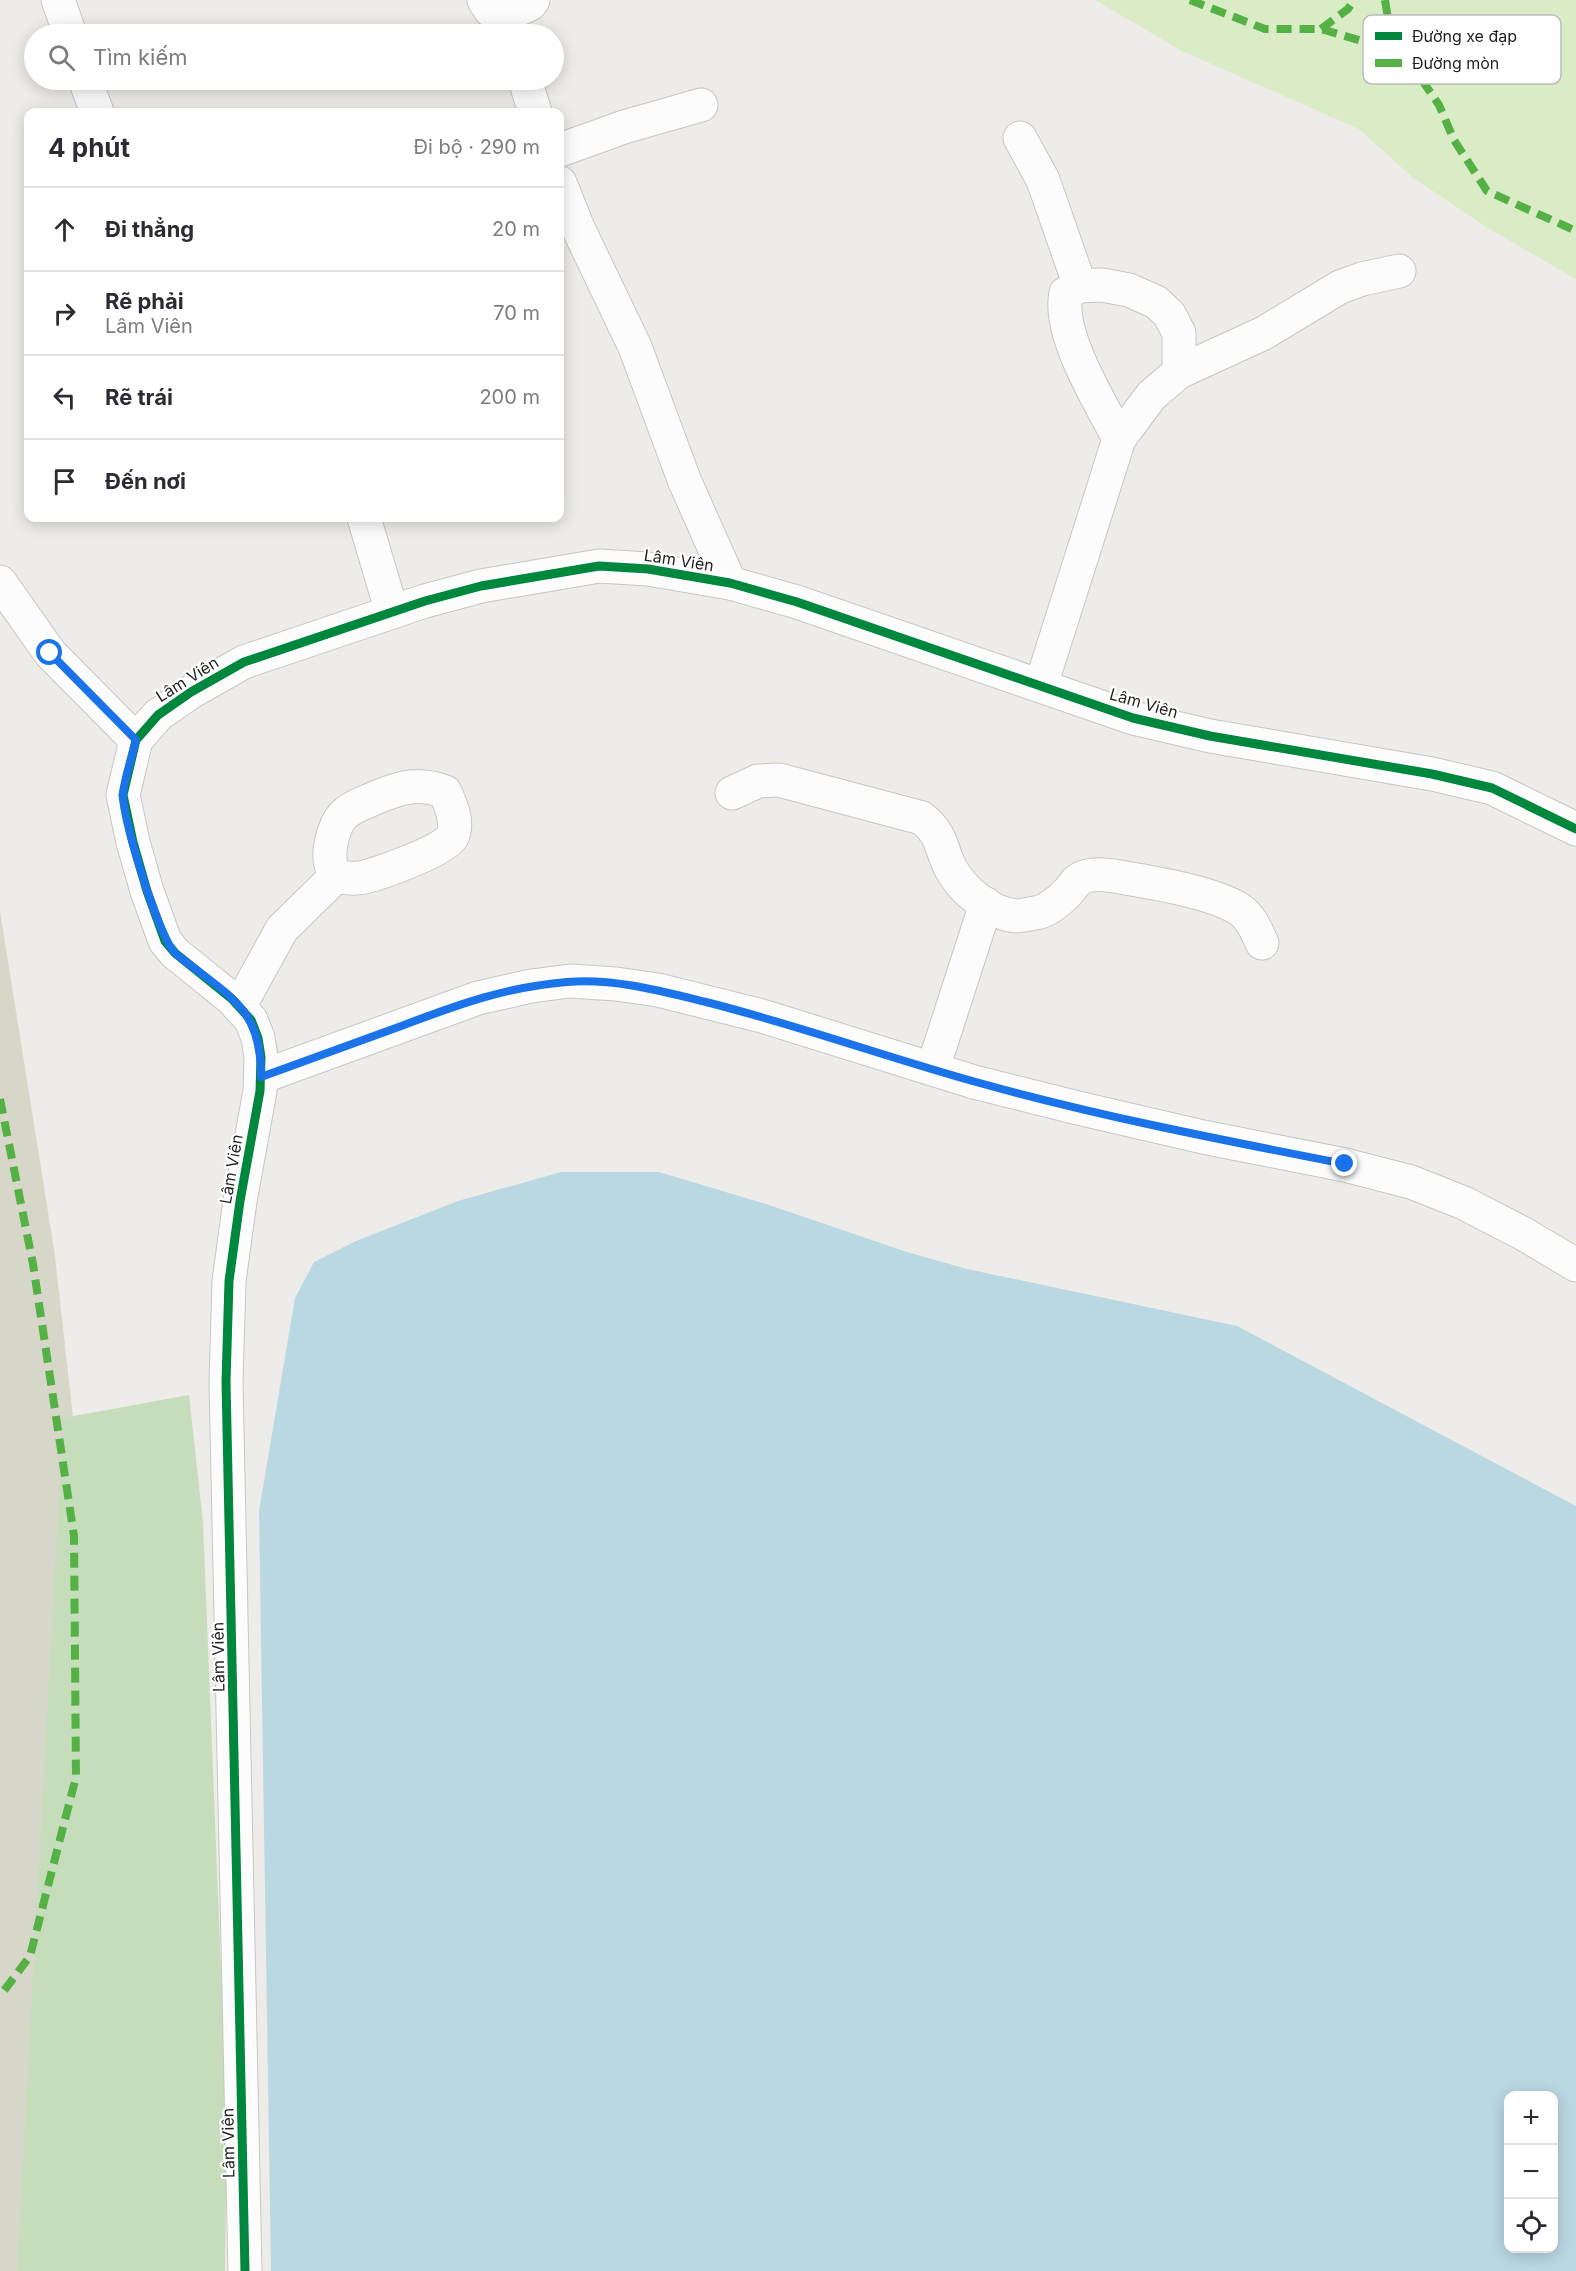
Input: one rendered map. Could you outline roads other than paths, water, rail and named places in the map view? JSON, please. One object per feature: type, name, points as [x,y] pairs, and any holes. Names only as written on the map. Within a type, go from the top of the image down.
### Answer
[{"type":"street","points":[[58,0],[66,24]]},
{"type":"street","points":[[500,17],[534,0]]},
{"type":"street","points":[[89,90],[96,108]]},
{"type":"street","points":[[528,90],[534,108]]},
{"type":"street","points":[[564,149],[624,127],[701,105]]},
{"type":"street","points":[[1020,138],[1043,180],[1080,286]]},
{"type":"street","points":[[564,193],[578,228],[635,348],[685,482],[729,583]]},
{"type":"street","points":[[1041,685],[1119,439],[1151,396],[1179,372],[1264,333],[1340,287],[1362,279],[1399,271]]},
{"type":"street","points":[[1119,439],[1089,381],[1072,341],[1065,319],[1066,292],[1080,286],[1102,285],[1129,290],[1156,302],[1169,314],[1179,333],[1179,372]]},
{"type":"street","points":[[365,522],[392,612]]},
{"type":"street","name":"Lâm Viên","points":[[245,2271],[226,1382],[229,1281],[261,1077],[258,1038],[251,1020],[232,999],[175,953],[165,941],[133,842],[123,795],[136,740],[158,715],[191,692],[243,662],[392,612],[481,586],[599,566],[648,569],[729,583],[797,602],[1133,718],[1210,736],[1432,774],[1492,788],[1576,829]]},
{"type":"street","points":[[0,582],[50,653],[136,740]]},
{"type":"street","points":[[732,793],[758,781],[779,780],[922,818],[933,827],[943,846],[950,868],[963,886],[1002,913],[1017,916],[1040,913],[1067,894],[1079,880],[1097,874],[1217,899],[1240,910],[1254,924],[1262,943]]},
{"type":"street","points":[[239,1007],[282,929],[335,877]]},
{"type":"street","points":[[933,1068],[986,904]]},
{"type":"street","points":[[261,1077],[478,998],[531,986],[570,981],[658,990],[762,1016],[975,1082],[1203,1137],[1345,1164],[1411,1182],[1464,1203],[1522,1233],[1576,1265]]},
{"type":"water","points":[[561,1172],[659,1172],[766,1204],[907,1252],[967,1269],[1237,1326],[1576,1506],[1576,2271],[271,2271],[259,1511],[295,1298],[314,1262],[356,1241],[458,1201]]}]
